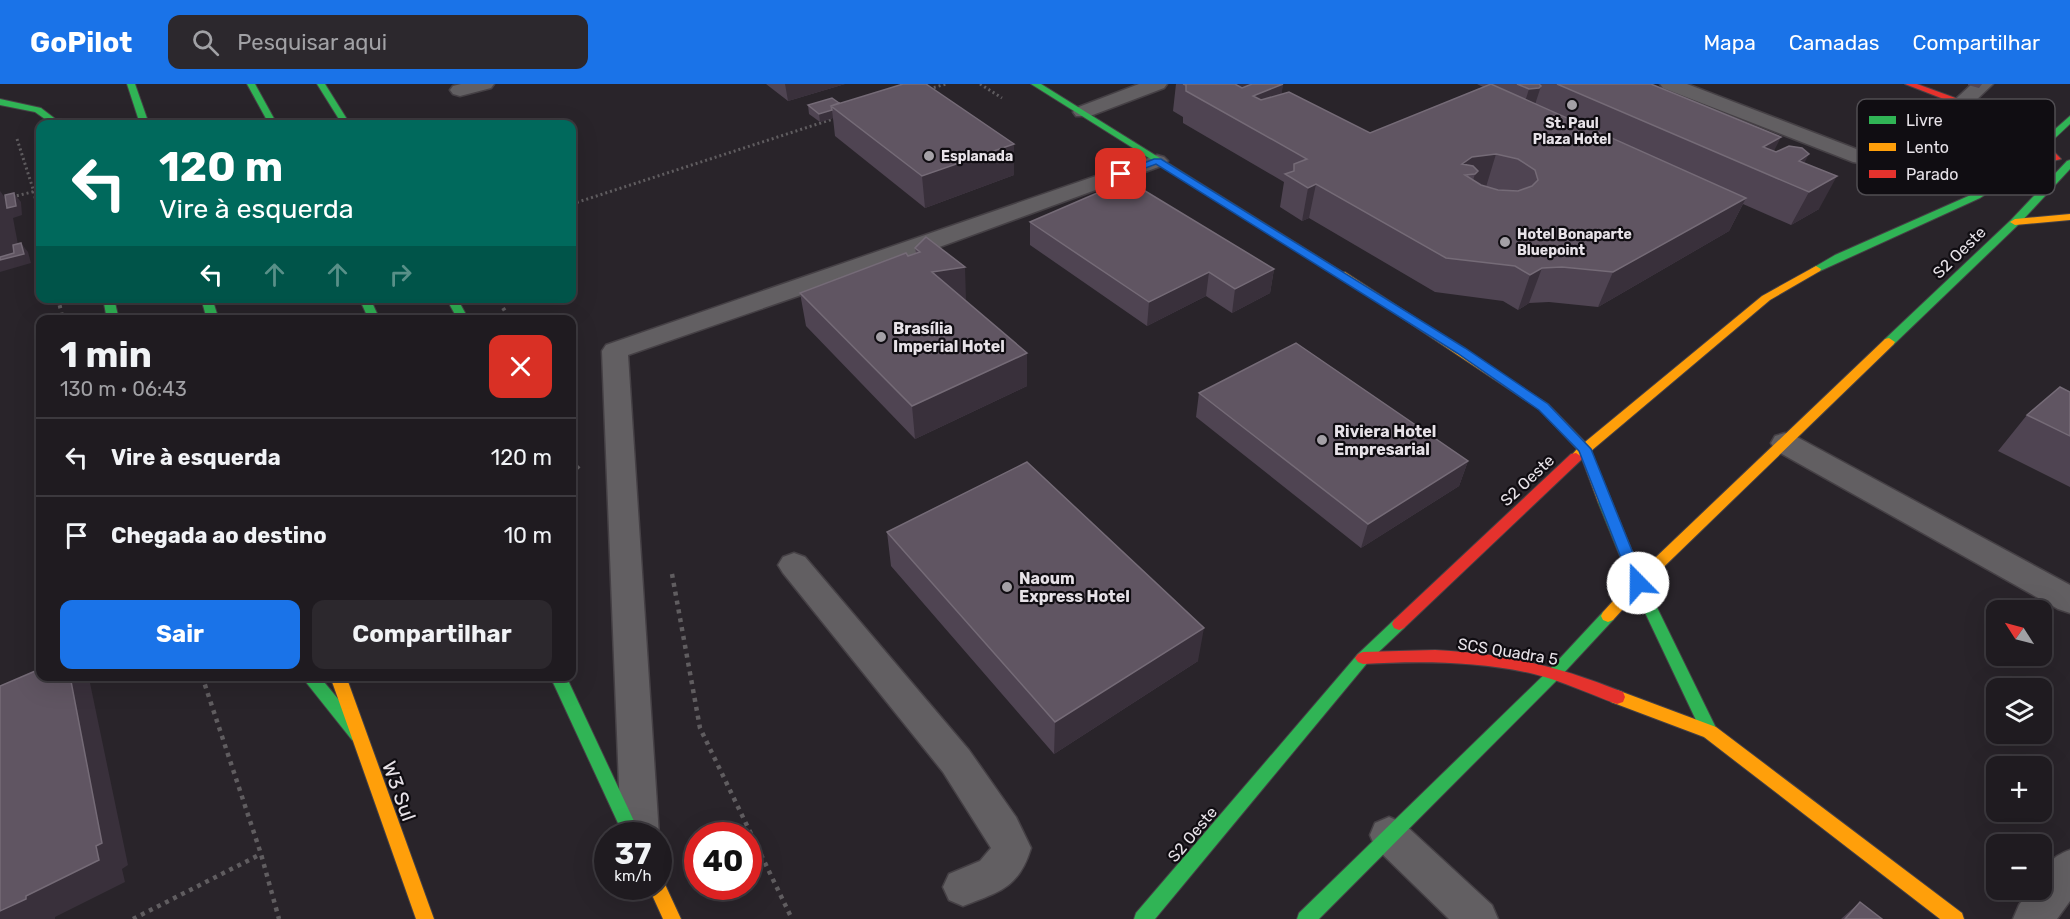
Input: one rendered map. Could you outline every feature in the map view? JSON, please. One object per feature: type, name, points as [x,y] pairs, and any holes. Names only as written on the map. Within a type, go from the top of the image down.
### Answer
[{"type":"main road","points":[[131,84],[144,120]]},
{"type":"main road","points":[[251,84],[271,120]]},
{"type":"main road","points":[[321,84],[344,120]]},
{"type":"main road","points":[[1035,84],[1461,351],[1544,407],[1584,449]]},
{"type":"main road","points":[[1909,84],[1952,99]]},
{"type":"main road","points":[[0,102],[29,105],[49,114],[54,120]]},
{"type":"main road","name":"S2 Oeste","points":[[2055,132],[2070,119]]},
{"type":"main road","points":[[2055,156],[2069,166]]},
{"type":"main road","name":"S2 Oeste","points":[[2055,181],[2069,166]]},
{"type":"main road","name":"S2 Oeste","points":[[1143,919],[1363,658],[1584,449],[1766,298],[1843,254],[1948,211],[1976,195]]},
{"type":"main road","name":"S2 Oeste","points":[[1306,919],[1555,673],[1638,583],[2041,195]]},
{"type":"main road","points":[[2015,222],[2070,217]]},
{"type":"main road","name":"SCS Quadra 5","points":[[1584,449],[1638,583],[1710,732]]},
{"type":"main road","name":"SCS Quadra 5","points":[[1363,658],[1406,655],[1455,658],[1502,663],[1555,673],[1710,732],[1955,919]]},
{"type":"main road","points":[[313,681],[358,735]]},
{"type":"main road","name":"W3 Sul","points":[[340,681],[425,919]]},
{"type":"main road","points":[[560,681],[626,822]]},
{"type":"main road","points":[[663,900],[672,919]]},
{"type":"lane","points":[[460,90],[484,84]]},
{"type":"lane","points":[[1083,112],[1157,84]]},
{"type":"lane","points":[[1670,84],[1857,157]]},
{"type":"lane","points":[[1968,99],[1983,84]]},
{"type":"lane","points":[[638,822],[615,351],[926,244],[1157,161]]},
{"type":"lane","points":[[1785,443],[2070,600]]},
{"type":"lane","points":[[794,565],[956,761],[1002,829],[1011,848],[1009,857],[1000,872],[963,887]]},
{"type":"lane","points":[[1389,835],[1478,919]]},
{"type":"lane","points":[[2033,919],[2070,868]]},
{"type":"path","points":[[923,91],[946,84]]},
{"type":"path","points":[[576,203],[844,116]]},
{"type":"path","points":[[8,137],[17,138],[36,202]]},
{"type":"path","points":[[11,197],[34,192]]},
{"type":"path","points":[[671,572],[700,728],[792,919]]},
{"type":"path","points":[[204,681],[261,854],[279,919]]},
{"type":"path","points":[[133,919],[261,854]]},
{"type":"building","points":[[903,84],[926,84],[1014,144],[922,176],[831,106]]},
{"type":"building","points":[[1183,84],[1235,84],[1242,88],[1252,84],[1283,84],[1253,96],[1261,100],[1289,92],[1370,133],[1491,84],[1746,198],[1613,272],[1562,267],[1542,268],[1530,275],[1515,266],[1446,258],[1316,184],[1308,188],[1285,174],[1294,171],[1294,164],[1307,159],[1186,91],[1186,85]],"holes":[[[1496,154],[1518,159],[1535,170],[1538,180],[1532,186],[1518,191],[1498,190],[1481,185],[1465,175],[1475,174],[1478,171],[1473,166],[1462,164],[1472,157]]]},
{"type":"building","points":[[1517,84],[1539,84],[1541,86],[1529,89]]},
{"type":"building","points":[[1557,84],[1651,84],[1781,137],[1763,147],[1776,152],[1789,146],[1802,148],[1809,154],[1799,161],[1837,176],[1809,192]]},
{"type":"building","points":[[832,98],[839,103],[831,106],[832,110],[819,114],[808,105]]},
{"type":"building","points":[[1127,180],[1274,269],[1235,289],[1209,272],[1149,302],[1030,222]]},
{"type":"building","points":[[14,193],[16,206],[7,208],[5,195]]},
{"type":"building","points":[[926,237],[965,267],[932,272],[1027,353],[912,406],[800,293],[906,253],[908,256],[920,252],[915,248]]},
{"type":"building","points":[[21,243],[24,254],[0,260],[0,257],[14,253],[13,245]]},
{"type":"building","points":[[1296,343],[1468,461],[1368,524],[1199,393]]},
{"type":"building","points":[[2060,387],[2070,392],[2070,436],[2027,415]]},
{"type":"building","points":[[1027,462],[1204,628],[1055,722],[887,532]]},
{"type":"building","points":[[36,671],[36,681],[71,681],[102,843],[96,846],[99,860],[0,911],[0,686]]},
{"type":"building","points":[[1860,902],[1882,919],[1845,919]]},
{"type":"traffic: fast","points":[[131,84],[144,120]]},
{"type":"traffic: fast","points":[[251,84],[271,120]]},
{"type":"traffic: fast","points":[[321,84],[344,120]]},
{"type":"traffic: fast","points":[[1035,84],[1341,274]]},
{"type":"traffic: fast","points":[[0,102],[38,110],[52,120]]},
{"type":"traffic: fast","points":[[2055,133],[2070,119]]},
{"type":"traffic: fast","points":[[2055,179],[2070,163]]},
{"type":"traffic: fast","points":[[1816,269],[1838,257],[1931,218],[1979,195]]},
{"type":"traffic: fast","points":[[1889,342],[2015,222],[2040,195]]},
{"type":"traffic: fast","points":[[109,303],[112,315]]},
{"type":"traffic: fast","points":[[208,303],[211,315]]},
{"type":"traffic: fast","points":[[366,303],[372,315]]},
{"type":"traffic: fast","points":[[454,303],[461,315]]},
{"type":"traffic: fast","points":[[1605,502],[1638,583],[1710,732]]},
{"type":"traffic: fast","points":[[1306,919],[1555,673],[1608,616]]},
{"type":"traffic: fast","points":[[1143,919],[1363,658],[1399,624]]},
{"type":"traffic: fast","points":[[313,681],[358,735]]},
{"type":"traffic: fast","points":[[560,681],[626,822]]},
{"type":"traffic: slow","points":[[2015,222],[2070,217]]},
{"type":"traffic: slow","points":[[1576,457],[1766,298],[1816,269]]},
{"type":"traffic: slow","points":[[1341,274],[1544,407],[1584,449],[1605,502]]},
{"type":"traffic: slow","points":[[1608,616],[1638,583],[1889,342]]},
{"type":"traffic: slow","points":[[340,681],[425,919]]},
{"type":"traffic: slow","points":[[1617,697],[1710,732],[1955,919]]},
{"type":"traffic: slow","points":[[663,900],[672,919]]},
{"type":"traffic: jam","points":[[1909,84],[1950,99]]},
{"type":"traffic: jam","points":[[1399,624],[1576,457]]},
{"type":"traffic: jam","points":[[1363,658],[1410,656],[1511,663],[1564,676],[1617,697]]},
{"type":"place","name":"St. Paul Plaza Hotel","points":[[1572,105]]},
{"type":"place","name":"Esplanada","points":[[929,156]]},
{"type":"place","name":"Hotel Bonaparte Bluepoint","points":[[1505,242]]},
{"type":"place","name":"Brasília Imperial Hotel","points":[[881,337]]},
{"type":"place","name":"Riviera Hotel Empresarial","points":[[1322,440]]},
{"type":"place","name":"Naoum Express Hotel","points":[[1007,587]]},
{"type":"route","points":[[1121,174],[1157,161],[1349,279],[1544,407],[1584,449],[1638,583]]}]
